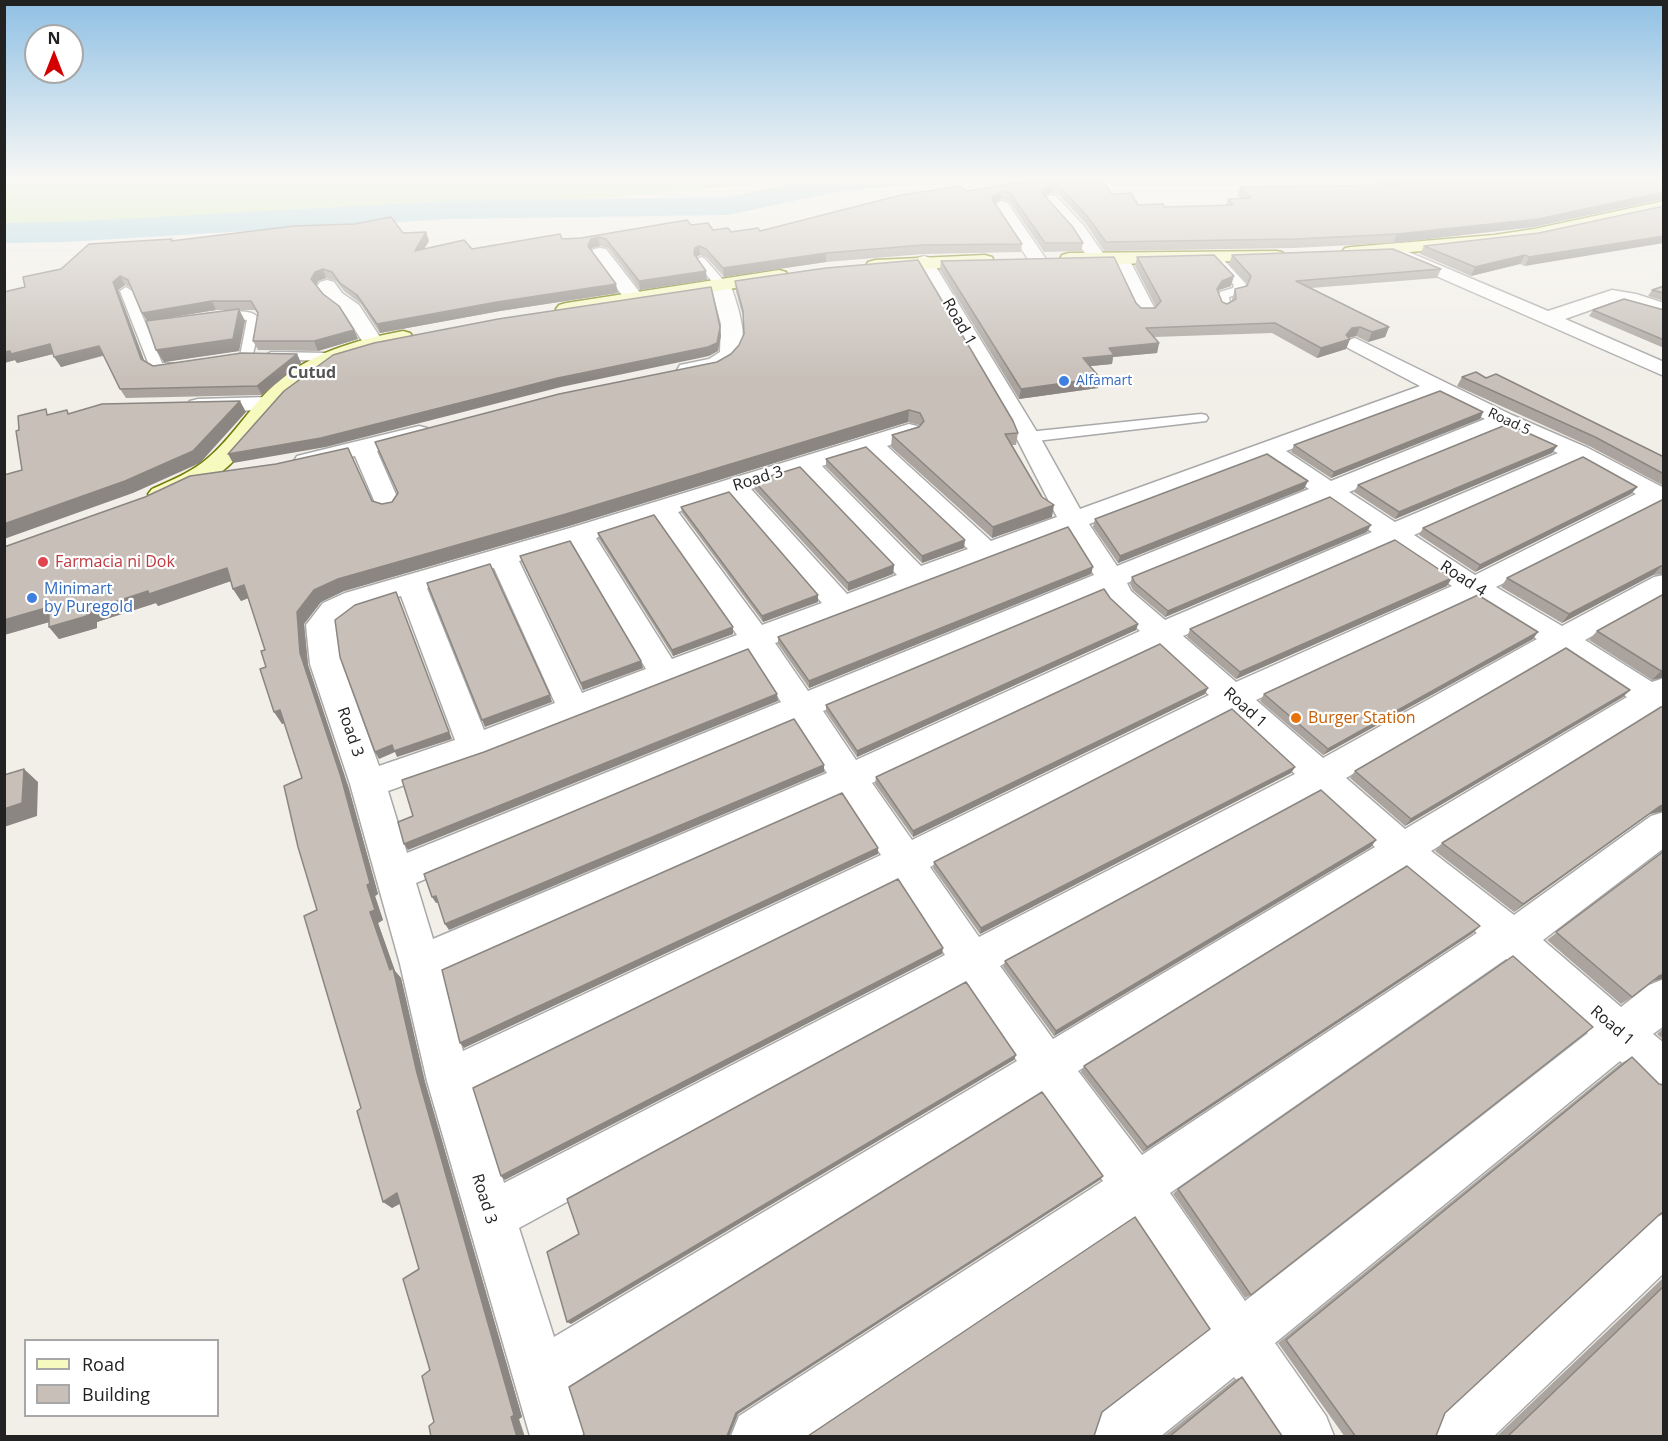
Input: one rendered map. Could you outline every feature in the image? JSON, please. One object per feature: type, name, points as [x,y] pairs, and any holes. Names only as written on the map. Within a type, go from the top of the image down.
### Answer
[{"type":"street","points":[[1028,246],[1037,259]]},
{"type":"street","points":[[1089,246],[1098,259]]},
{"type":"street","points":[[1330,254],[1437,246]]},
{"type":"street","points":[[1393,250],[1664,370]]},
{"type":"street","points":[[600,253],[634,298]]},
{"type":"street","points":[[860,267],[924,262],[1294,255]]},
{"type":"street","points":[[1120,259],[1146,311]]},
{"type":"street","name":"Road 1","points":[[924,262],[1028,437],[1073,521],[1111,579],[1119,596],[1401,848],[1513,939],[1664,1072]]},
{"type":"street","points":[[545,312],[797,273]]},
{"type":"street","points":[[667,374],[709,366],[724,360],[730,354],[732,336],[721,285]]},
{"type":"street","points":[[327,286],[335,297],[352,309],[373,343]]},
{"type":"street","points":[[1548,318],[1612,296],[1629,298],[1664,310]]},
{"type":"street","points":[[143,501],[195,478],[222,459],[268,404],[328,357],[373,343],[419,334]]},
{"type":"street","name":"Road 5","points":[[1355,344],[1504,420],[1579,453],[1659,497]]},
{"type":"street","points":[[368,784],[474,747],[916,578],[1437,387]]},
{"type":"street","points":[[174,406],[268,404]]},
{"type":"street","points":[[394,875],[1111,579],[1504,420]]},
{"type":"street","points":[[290,465],[439,428]]},
{"type":"street","name":"Road 3","points":[[558,1437],[541,1375],[489,1217],[449,1081],[420,964],[368,784],[326,664],[321,625],[326,616],[342,605],[580,534],[909,431]]},
{"type":"street","points":[[870,443],[987,552]]},
{"type":"street","points":[[363,447],[388,506]]},
{"type":"street","name":"Road 4","points":[[1266,449],[1474,587],[1659,697]]},
{"type":"street","points":[[420,964],[848,779],[1163,633],[1579,453]]},
{"type":"street","points":[[806,464],[916,578]]},
{"type":"street","points":[[195,478],[236,474]]},
{"type":"street","points":[[735,486],[841,606]]},
{"type":"street","points":[[449,1081],[904,862],[1233,697],[1474,587],[1659,497]]},
{"type":"street","points":[[661,507],[757,640],[972,961],[1047,1067],[1137,1187],[1306,1437]]},
{"type":"street","points":[[580,534],[664,673]]},
{"type":"street","points":[[503,557],[573,708]]},
{"type":"street","points":[[411,583],[474,747]]},
{"type":"street","points":[[489,1217],[1321,776],[1562,639],[1664,584]]},
{"type":"street","points":[[541,1375],[1401,848],[1659,697]]},
{"type":"street","points":[[759,1437],[1137,1187],[1499,941],[1513,939],[1664,827]]},
{"type":"street","points":[[1118,1437],[1664,999]]},
{"type":"street","points":[[1455,1437],[1664,1238]]},
{"type":"lane","points":[[1214,257],[1240,284],[1239,290],[1224,295],[1222,299],[1225,307]]},
{"type":"lane","points":[[701,261],[721,285]]},
{"type":"lane","points":[[126,291],[156,367],[193,365]]},
{"type":"lane","points":[[204,319],[232,315],[252,317],[254,322],[242,357],[328,357]]},
{"type":"lane","points":[[140,329],[161,326]]},
{"type":"lane","points":[[1028,437],[1201,418]]},
{"type":"building","points":[[86,246],[418,246],[415,251],[436,246],[470,246],[472,249],[488,246],[588,246],[616,284],[497,302],[377,324],[357,295],[340,283],[332,272],[323,269],[315,272],[311,279],[323,294],[339,306],[354,330],[314,341],[253,341],[258,313],[251,301],[212,301],[142,313],[128,280],[120,276],[113,282],[141,359],[153,366],[242,353],[297,354],[257,386],[120,389],[99,346],[54,357],[50,344],[11,354],[10,351],[4,352],[4,292],[25,287],[23,277],[61,269]]},
{"type":"building","points":[[612,246],[699,246],[695,248],[694,254],[706,271],[639,281]]},
{"type":"building","points":[[700,246],[909,246],[826,253],[723,268],[706,249]]},
{"type":"building","points":[[1425,246],[1598,246],[1529,257],[1525,255],[1475,267]]},
{"type":"building","points":[[1393,249],[1441,269],[1296,281],[1389,327],[1372,332],[1360,327],[1352,328],[1346,335],[1350,339],[1321,348],[1275,323],[1146,328],[1159,343],[1109,348],[1114,355],[1083,358],[1100,378],[1021,389],[941,261],[1114,257],[1136,303],[1141,308],[1155,308],[1161,301],[1137,257],[1214,255],[1234,276],[1222,281],[1217,289],[1222,302],[1227,304],[1236,299],[1235,289],[1247,286],[1251,276],[1232,255]]},
{"type":"building","points":[[918,260],[1018,433],[1005,434],[1042,497],[1054,505],[993,527],[892,435],[919,427],[924,421],[920,413],[909,410],[566,514],[338,579],[314,590],[297,612],[300,653],[341,777],[370,883],[367,885],[375,910],[370,912],[390,970],[393,968],[417,1073],[514,1415],[511,1417],[517,1437],[431,1437],[429,1426],[434,1422],[422,1376],[430,1370],[403,1279],[419,1269],[397,1193],[383,1202],[357,1111],[361,1108],[304,916],[317,910],[298,847],[284,786],[302,778],[280,710],[274,712],[260,669],[266,667],[261,651],[265,650],[244,585],[233,589],[227,568],[149,594],[148,591],[87,611],[87,616],[49,627],[49,607],[4,620],[4,547],[145,497],[190,476],[276,464],[348,448],[372,501],[382,504],[392,502],[398,493],[375,442],[559,394],[717,362],[731,354],[739,345],[744,334],[743,311],[735,281],[826,268]]},
{"type":"building","points":[[1664,286],[1664,293],[1652,290]]},
{"type":"building","points":[[711,287],[720,327],[717,343],[708,347],[558,378],[321,438],[228,454],[284,391],[333,355],[374,343],[498,319]]},
{"type":"building","points":[[1624,299],[1664,310],[1664,340],[1593,310]]},
{"type":"building","points":[[239,309],[233,339],[156,350],[146,321]]},
{"type":"building","points":[[1476,372],[1486,378],[1496,374],[1664,457],[1664,474],[1595,437],[1462,377]]},
{"type":"building","points":[[1440,391],[1483,412],[1334,472],[1294,445]]},
{"type":"building","points":[[240,401],[193,451],[125,481],[4,524],[4,475],[22,470],[16,431],[19,430],[18,416],[46,409],[47,415],[67,410],[68,414],[102,404]]},
{"type":"building","points":[[1508,424],[1557,446],[1399,512],[1358,485]]},
{"type":"building","points":[[866,447],[965,540],[922,556],[826,459]]},
{"type":"building","points":[[1267,454],[1308,481],[1120,556],[1095,519]]},
{"type":"building","points":[[1583,457],[1637,487],[1480,565],[1423,528]]},
{"type":"building","points":[[800,467],[894,565],[848,583],[754,481]]},
{"type":"building","points":[[729,492],[818,595],[762,616],[681,507]]},
{"type":"building","points":[[1330,497],[1371,525],[1168,611],[1135,583],[1132,577]]},
{"type":"building","points":[[1664,499],[1664,566],[1569,614],[1507,578]]},
{"type":"building","points":[[654,515],[733,627],[672,650],[598,533]]},
{"type":"building","points":[[1068,527],[1093,567],[809,681],[778,637]]},
{"type":"building","points":[[1395,540],[1452,578],[1240,672],[1190,629]]},
{"type":"building","points":[[570,541],[641,661],[581,683],[520,556]]},
{"type":"building","points":[[490,564],[550,695],[482,720],[427,583]]},
{"type":"building","points":[[1104,589],[1110,598],[1138,624],[857,751],[826,705]]},
{"type":"building","points":[[396,592],[449,732],[394,751],[392,745],[375,752],[340,657],[335,620],[355,605]]},
{"type":"building","points":[[1664,594],[1664,670],[1661,671],[1597,631]]},
{"type":"building","points":[[1478,595],[1538,632],[1328,749],[1264,694]]},
{"type":"building","points":[[1160,644],[1208,688],[913,831],[876,777]]},
{"type":"building","points":[[1566,648],[1630,690],[1411,819],[1355,771]]},
{"type":"building","points":[[748,649],[777,694],[404,844],[398,822],[413,816],[402,780],[484,752]]},
{"type":"building","points":[[1664,707],[1664,805],[1523,904],[1442,843]]},
{"type":"building","points":[[1232,709],[1295,767],[981,928],[934,862]]},
{"type":"building","points":[[794,719],[824,765],[445,924],[436,896],[432,897],[424,874]]},
{"type":"building","points":[[24,769],[22,803],[4,809],[4,775]]},
{"type":"building","points":[[1321,790],[1376,840],[1056,1031],[1005,961]]},
{"type":"building","points":[[842,793],[878,848],[460,1043],[442,970]]},
{"type":"building","points":[[1664,851],[1664,974],[1632,997],[1556,932]]},
{"type":"building","points":[[1407,866],[1480,926],[1147,1147],[1084,1066]]},
{"type":"building","points":[[898,879],[943,948],[501,1176],[473,1088]]},
{"type":"building","points":[[1513,956],[1593,1027],[1251,1295],[1178,1189]]},
{"type":"building","points":[[966,982],[1016,1055],[567,1322],[547,1252],[579,1234],[567,1199]]},
{"type":"building","points":[[1632,1057],[1659,1084],[1664,1085],[1664,1212],[1445,1413],[1436,1436],[1508,1436],[1664,1286],[1664,1437],[1356,1437],[1286,1340]]},
{"type":"building","points":[[1042,1092],[1103,1176],[736,1413],[727,1436],[737,1437],[582,1437],[584,1434],[569,1387]]},
{"type":"building","points":[[1135,1217],[1210,1329],[1102,1412],[1094,1436],[1170,1436],[1242,1377],[1282,1436],[1295,1437],[776,1437],[808,1436]]},
{"type":"place","name":"Alfamart","points":[[1064,381]]},
{"type":"place","name":"Farmacia ni Dok","points":[[43,562]]},
{"type":"place","name":"Minimart by Puregold","points":[[32,598]]},
{"type":"place","name":"Burger Station","points":[[1296,718]]},
{"type":"district","name":"Cutud","points":[[312,373]]}]
